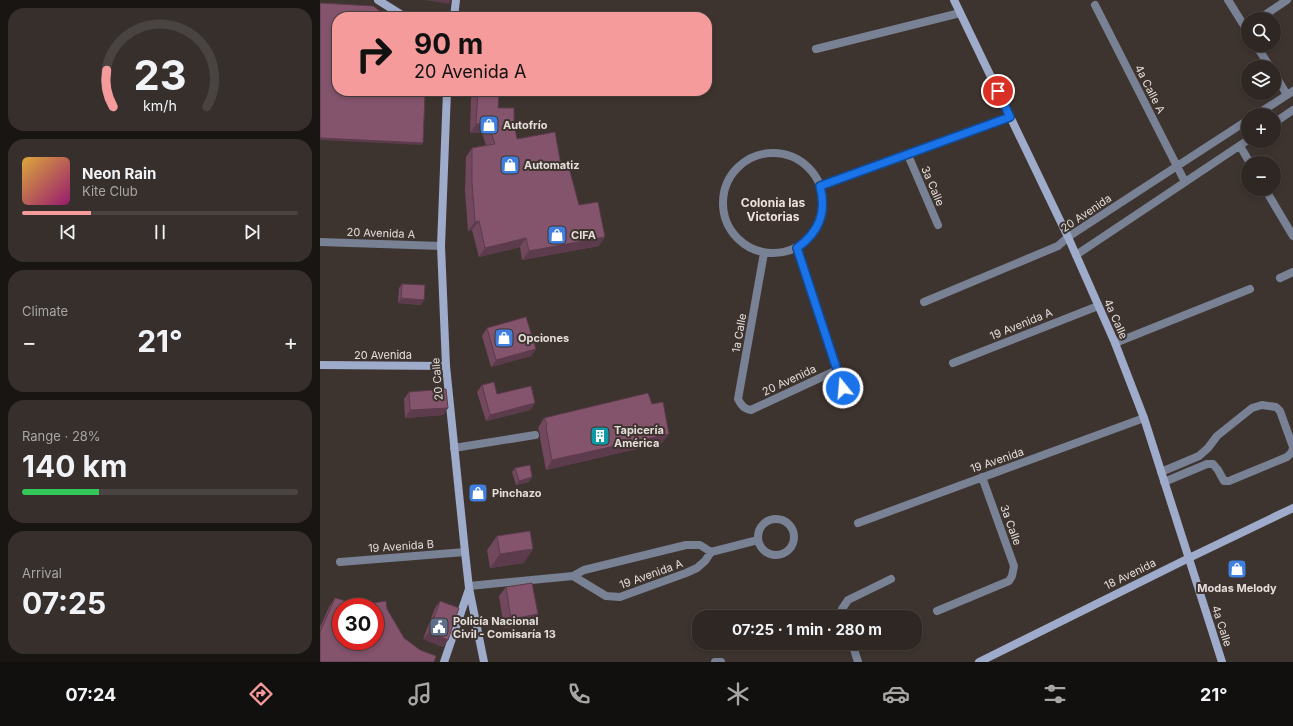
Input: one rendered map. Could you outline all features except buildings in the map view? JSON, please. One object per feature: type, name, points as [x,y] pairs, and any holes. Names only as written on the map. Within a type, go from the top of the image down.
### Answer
[{"type":"street","points":[[378,0],[397,12]]},
{"type":"street","points":[[455,12],[456,0]]},
{"type":"street","name":"4a Calle","points":[[954,0],[1068,237],[1115,344],[1144,418],[1222,662]]},
{"type":"street","points":[[1228,0],[1241,20]]},
{"type":"street","points":[[1269,12],[1287,0]]},
{"type":"street","name":"4a Calle A","points":[[1095,5],[1185,182]]},
{"type":"street","points":[[816,50],[960,13]]},
{"type":"street","points":[[1267,108],[1290,93],[1281,82]]},
{"type":"street","name":"20 Calle","points":[[447,96],[441,246],[446,366],[469,587],[484,662]]},
{"type":"street","points":[[1281,118],[1293,110]]},
{"type":"street","points":[[820,186],[1010,117]]},
{"type":"street","name":"20 Avenida","points":[[924,302],[1058,246],[1068,237],[1241,125]]},
{"type":"street","points":[[1076,255],[1240,146],[1246,156]]},
{"type":"street","points":[[765,153],[788,155],[799,160],[808,167],[820,186],[823,196],[822,217],[812,235],[797,248],[781,253],[764,253],[752,249],[738,239],[728,225],[722,202],[724,191],[734,170],[753,156],[765,153]]},
{"type":"street","name":"3a Calle","points":[[908,155],[938,225]]},
{"type":"street","points":[[1270,196],[1293,236]]},
{"type":"street","name":"20 Avenida A","points":[[320,242],[441,246]]},
{"type":"street","points":[[797,248],[843,388]]},
{"type":"street","name":"1a Calle","points":[[751,410],[743,406],[738,399],[764,253]]},
{"type":"street","points":[[1280,278],[1293,272]]},
{"type":"street","points":[[1115,344],[1250,289]]},
{"type":"street","name":"19 Avenida A","points":[[953,363],[1098,306]]},
{"type":"street","name":"20 Avenida","points":[[320,365],[446,366]]},
{"type":"street","name":"20 Avenida","points":[[751,410],[837,370]]},
{"type":"street","points":[[1161,472],[1199,456],[1208,448],[1217,436],[1252,408],[1262,405],[1276,406],[1280,411],[1293,447],[1292,452],[1287,457],[1229,481],[1224,481],[1213,464],[1207,464],[1164,482]]},
{"type":"street","name":"19 Avenida","points":[[858,523],[1144,418]]},
{"type":"street","points":[[454,448],[535,435]]},
{"type":"street","name":"3a Calle","points":[[937,611],[1009,581],[1012,576],[1014,566],[982,477]]},
{"type":"street","name":"18 Avenida","points":[[980,662],[1293,508]]},
{"type":"street","points":[[776,519],[786,522],[794,530],[795,534],[794,545],[786,553],[780,556],[775,556],[765,552],[758,540],[758,532],[760,528],[765,523],[776,519]]},
{"type":"street","points":[[710,552],[758,540]]},
{"type":"street","name":"19 Avenida A","points":[[469,587],[573,576],[584,570],[686,545],[700,545],[710,552],[705,560],[686,574],[620,597],[606,596],[573,576]]},
{"type":"street","name":"19 Avenida B","points":[[340,562],[465,552]]},
{"type":"street","points":[[842,610],[848,600],[891,579]]},
{"type":"street","points":[[444,662],[469,587]]},
{"type":"street","points":[[854,650],[858,662]]},
{"type":"street","points":[[715,662],[722,662]]},
{"type":"place","name":"Autofrío","points":[[489,125]]},
{"type":"place","name":"Automatiz","points":[[510,165]]},
{"type":"place","name":"CIFA","points":[[557,235]]},
{"type":"place","name":"Opciones","points":[[504,338]]},
{"type":"place","name":"Tapicería América","points":[[600,436]]},
{"type":"place","name":"Pinchazo","points":[[478,493]]},
{"type":"place","name":"Modas Melody","points":[[1237,569]]},
{"type":"place","name":"Policía Nacional Civil - Comisaría 13","points":[[439,627]]},
{"type":"district","name":"Colonia las Victorias","points":[[773,210]]},
{"type":"route","points":[[843,388],[797,248],[812,235],[822,217],[823,196],[820,186],[1010,117],[998,91]]}]
